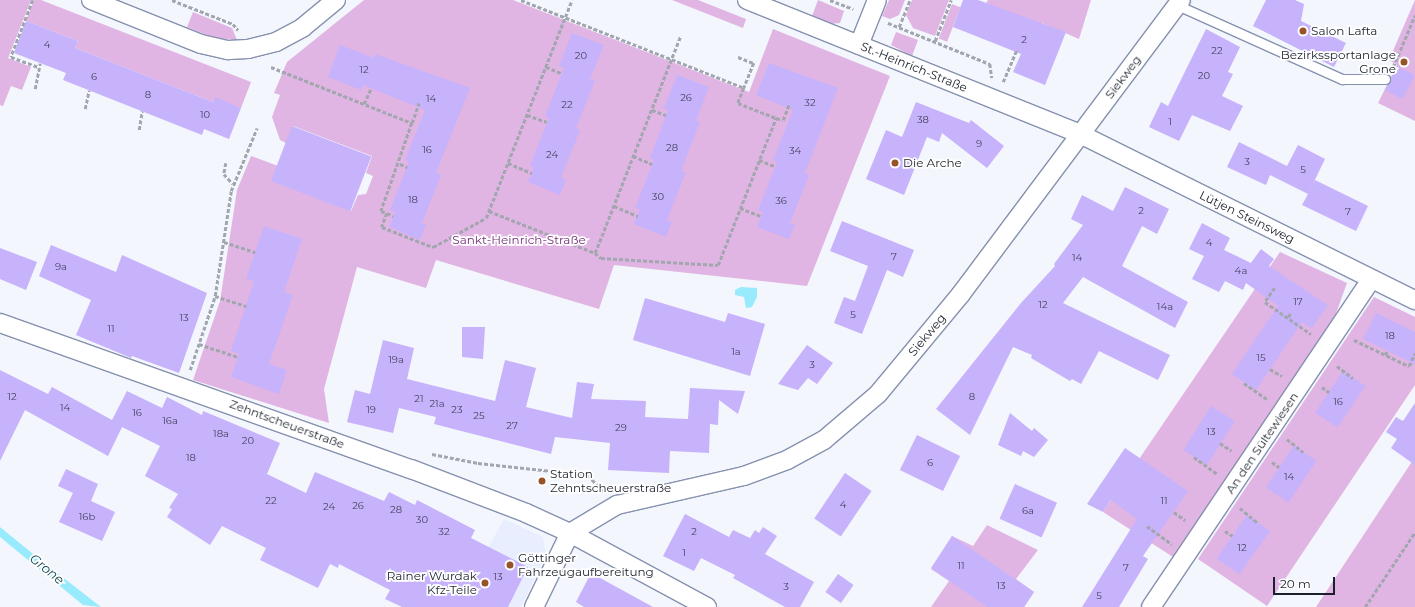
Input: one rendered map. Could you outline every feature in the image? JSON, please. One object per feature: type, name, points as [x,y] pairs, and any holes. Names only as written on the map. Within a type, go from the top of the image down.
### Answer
[{"type":"street","points":[[91,0],[201,44],[228,50],[255,47],[276,42],[302,28],[336,0]]},
{"type":"street","name":"St.-Heinrich-Straße","points":[[747,0],[1080,134]]},
{"type":"street","name":"Siekweg","points":[[570,533],[617,505],[744,476],[787,460],[824,440],[878,394],[961,294],[1179,3]]},
{"type":"street","points":[[859,45],[874,8]]},
{"type":"street","name":"Lütjen Steinsweg","points":[[1080,134],[1415,300]]},
{"type":"street","name":"An den Sültewiesen","points":[[1151,607],[1284,411],[1371,279]]},
{"type":"street","name":"Zehntscheuerstraße","points":[[0,323],[183,387],[410,469],[526,513],[570,533],[707,607]]},
{"type":"street","points":[[534,607],[570,533]]},
{"type":"lane","points":[[1179,3],[1342,79],[1385,79]]},
{"type":"path","points":[[33,0],[11,57],[39,67]]},
{"type":"path","points":[[172,0],[233,24],[255,47]]},
{"type":"path","points":[[522,0],[744,88]]},
{"type":"path","points":[[387,213],[382,227],[433,247],[486,218],[572,0]]},
{"type":"path","points":[[830,0],[874,8],[899,27],[990,64],[996,100]]},
{"type":"path","points":[[899,27],[910,0]]},
{"type":"path","points":[[935,41],[951,0]]},
{"type":"path","points":[[1385,79],[1394,64],[1415,15]]},
{"type":"path","points":[[595,253],[681,35]]},
{"type":"path","points":[[996,100],[1017,49]]},
{"type":"path","points":[[738,57],[754,63],[738,103],[783,120],[789,104]]},
{"type":"path","points":[[35,89],[40,63]]},
{"type":"path","points":[[271,67],[412,123]]},
{"type":"path","points":[[546,67],[561,74]]},
{"type":"path","points":[[364,104],[371,88]]},
{"type":"path","points":[[85,109],[89,90]]},
{"type":"path","points":[[407,167],[396,162],[419,103]]},
{"type":"path","points":[[652,110],[666,115]]},
{"type":"path","points":[[139,130],[142,111]]},
{"type":"path","points":[[527,115],[547,122]]},
{"type":"path","points":[[489,211],[595,253],[601,258],[718,265],[776,118]]},
{"type":"path","points":[[183,387],[215,296],[234,184],[257,128]]},
{"type":"path","points":[[634,156],[652,164]]},
{"type":"path","points":[[759,160],[776,166]]},
{"type":"path","points":[[226,163],[224,174],[234,184]]},
{"type":"path","points":[[508,163],[532,173]]},
{"type":"path","points":[[393,216],[381,211],[400,164]]},
{"type":"path","points":[[614,206],[638,216]]},
{"type":"path","points":[[740,208],[761,216]]},
{"type":"path","points":[[224,242],[255,252]]},
{"type":"path","points":[[1275,288],[1265,302],[1288,317],[1332,339],[1385,355],[1409,366],[1415,353]]},
{"type":"path","points":[[215,296],[246,306]]},
{"type":"path","points":[[199,344],[238,357]]},
{"type":"path","points":[[1385,355],[1387,351]]},
{"type":"path","points":[[1244,382],[1284,411]]},
{"type":"path","points":[[410,469],[420,452],[478,463],[588,475],[617,505]]},
{"type":"path","points":[[1194,457],[1229,491],[1258,523]]},
{"type":"path","points":[[1147,526],[1187,554]]},
{"type":"path","points":[[1364,607],[1415,532]]},
{"type":"shaded area","name":"Göttinger Fahrzeugaufbereitung","points":[[504,519],[543,537],[546,555],[521,607],[428,607],[467,586]]},
{"type":"green space","points":[[0,0],[31,0],[8,58],[31,67],[22,90],[11,86],[3,106],[0,105]]},
{"type":"green space","points":[[34,0],[41,0],[251,82],[241,108],[215,98],[213,102],[75,48],[78,41],[26,21]]},
{"type":"green space","name":"Sankt-Heinrich-Straße","points":[[364,0],[513,0],[749,92],[773,29],[890,76],[807,286],[614,265],[599,309],[436,260],[426,288],[357,267],[324,389],[329,423],[193,380],[220,301],[237,190],[251,156],[278,166],[272,181],[351,211],[358,195],[366,194],[373,176],[366,173],[372,156],[293,126],[286,143],[280,140],[272,117],[280,95],[274,93],[287,62]]},
{"type":"green space","points":[[672,0],[698,0],[746,19],[743,28]]},
{"type":"green space","points":[[818,0],[844,11],[840,23],[830,24],[812,16]]},
{"type":"green space","points":[[889,0],[905,0],[899,15],[890,19],[882,16]]},
{"type":"green space","points":[[912,0],[949,0],[935,36],[913,28],[906,15]]},
{"type":"green space","points":[[988,0],[1091,0],[1079,39],[1042,23],[1039,29],[986,3]]},
{"type":"green space","name":"Bezirkssportanlage Grone","points":[[1415,0],[1415,121],[1378,103],[1397,65],[1389,60]]},
{"type":"green space","points":[[952,4],[960,7],[947,42],[939,39]]},
{"type":"green space","points":[[193,12],[232,28],[237,40],[214,38],[187,27]]},
{"type":"green space","points":[[896,32],[918,40],[912,56],[891,45]]},
{"type":"green space","points":[[1280,252],[1347,283],[1334,319],[1173,557],[1103,512]]},
{"type":"green space","points":[[1374,297],[1415,317],[1415,385],[1267,606],[1198,559]]},
{"type":"green space","points":[[1415,457],[1415,607],[1316,607]]},
{"type":"green space","points":[[987,525],[1038,550],[1016,579],[1034,592],[1024,607],[931,607],[949,581],[931,569],[952,536],[973,546]]},
{"type":"water","points":[[741,287],[757,288],[757,297],[752,307],[746,308],[744,297],[735,295],[735,290]]},
{"type":"water","name":"Grone","points":[[0,527],[101,607],[83,605],[0,537]]},
{"type":"building","points":[[963,0],[978,0],[1066,32],[1045,85],[1013,72],[1021,54],[953,27]]},
{"type":"building","points":[[1266,0],[1295,0],[1304,4],[1301,21],[1346,43],[1334,67],[1253,26]]},
{"type":"building","points":[[26,21],[78,41],[75,48],[213,102],[215,97],[241,108],[229,139],[204,129],[202,135],[63,80],[66,73],[14,53]]},
{"type":"building","points":[[1206,29],[1240,47],[1228,72],[1233,74],[1222,96],[1243,106],[1230,131],[1192,115],[1179,141],[1149,127],[1161,102],[1168,106]]},
{"type":"building","points":[[572,33],[604,45],[590,79],[595,81],[576,128],[580,130],[561,178],[566,180],[560,195],[528,182],[534,167],[530,166],[549,118],[545,116],[564,68],[559,66]]},
{"type":"building","points":[[340,45],[374,58],[375,54],[470,88],[436,173],[441,175],[422,223],[426,225],[420,240],[389,227],[395,212],[390,210],[409,162],[405,160],[425,110],[363,85],[361,90],[328,77]]},
{"type":"building","points":[[769,63],[838,88],[805,173],[809,175],[790,223],[795,225],[789,239],[757,227],[763,212],[758,210],[777,162],[773,160],[793,110],[756,95]]},
{"type":"building","points":[[1397,66],[1415,75],[1403,99],[1385,90]]},
{"type":"building","points":[[677,75],[709,87],[696,121],[700,122],[681,171],[686,172],[667,220],[672,222],[666,237],[634,224],[640,209],[635,208],[654,160],[650,158],[668,110],[664,108]]},
{"type":"building","points":[[916,102],[969,123],[971,120],[1004,146],[987,168],[942,133],[939,142],[927,137],[904,195],[866,179],[886,130],[902,137]]},
{"type":"building","points":[[292,126],[371,156],[350,212],[271,181]]},
{"type":"building","points":[[1239,142],[1287,166],[1298,145],[1325,159],[1309,192],[1315,180],[1368,206],[1356,231],[1302,205],[1308,194],[1270,175],[1266,185],[1227,167]]},
{"type":"building","points":[[1125,187],[1169,209],[1157,234],[1142,226],[1122,266],[1188,302],[1175,328],[1083,277],[1063,303],[1170,355],[1158,380],[1099,351],[1081,384],[1072,379],[1070,381],[1031,358],[1032,355],[1013,347],[970,435],[936,409],[1021,303],[1055,266],[1054,264],[1083,225],[1071,219],[1082,195],[1113,211]]},
{"type":"building","points":[[842,221],[914,250],[903,277],[887,270],[862,334],[834,323],[844,297],[855,301],[868,266],[830,251]]},
{"type":"building","points":[[1202,223],[1230,238],[1224,250],[1251,263],[1261,249],[1274,259],[1269,266],[1328,305],[1312,328],[1302,322],[1256,390],[1232,374],[1278,306],[1246,283],[1243,290],[1225,281],[1219,292],[1192,279],[1204,256],[1189,249]]},
{"type":"building","points":[[264,226],[302,239],[284,292],[293,295],[269,364],[287,370],[279,394],[231,377],[239,354],[231,351],[254,281],[246,279]]},
{"type":"building","points":[[51,245],[116,272],[122,255],[207,293],[179,373],[132,356],[131,358],[76,335],[91,300],[39,276]]},
{"type":"building","points":[[0,248],[37,262],[26,290],[0,279]]},
{"type":"building","points":[[645,298],[725,322],[728,313],[765,324],[750,376],[633,340]]},
{"type":"building","points":[[1376,313],[1415,332],[1415,364],[1363,339]]},
{"type":"building","points":[[462,327],[485,327],[483,359],[462,357]]},
{"type":"building","points":[[383,340],[414,348],[407,379],[495,401],[505,360],[536,368],[526,407],[572,418],[577,382],[594,384],[591,399],[646,401],[645,417],[688,419],[690,388],[745,391],[738,414],[719,400],[718,425],[710,424],[709,453],[670,451],[669,473],[608,470],[610,443],[555,437],[551,454],[434,424],[436,417],[399,408],[393,433],[347,422],[355,390],[370,394]]},
{"type":"building","points":[[807,345],[833,363],[817,384],[808,378],[798,390],[778,384]]},
{"type":"building","points":[[0,370],[48,394],[52,387],[112,420],[127,391],[162,408],[167,397],[202,415],[203,411],[280,443],[267,474],[306,493],[315,472],[384,501],[389,492],[415,505],[417,500],[475,530],[471,538],[528,567],[508,607],[402,607],[385,599],[390,590],[339,564],[338,568],[330,564],[318,588],[260,560],[266,548],[222,526],[210,545],[167,517],[172,509],[169,508],[178,494],[145,476],[160,446],[122,427],[108,456],[25,410],[0,461]]},
{"type":"building","points":[[1343,371],[1365,386],[1337,428],[1315,412]]},
{"type":"building","points":[[1415,403],[1415,465],[1391,448],[1397,439],[1386,432],[1396,417],[1403,421]]},
{"type":"building","points":[[1211,406],[1235,421],[1207,465],[1183,450]]},
{"type":"building","points":[[1010,413],[1032,431],[1034,428],[1048,440],[1034,457],[1023,451],[1021,456],[998,445]]},
{"type":"building","points":[[917,435],[960,456],[943,491],[900,470]]},
{"type":"building","points":[[1294,446],[1316,461],[1288,503],[1266,487]]},
{"type":"building","points":[[1125,448],[1188,491],[1143,556],[1148,559],[1119,607],[1082,607],[1137,519],[1111,500],[1103,512],[1087,504]]},
{"type":"building","points":[[66,469],[98,484],[91,501],[115,512],[102,541],[59,522],[73,493],[58,486]]},
{"type":"building","points":[[845,473],[872,491],[841,536],[814,519]]},
{"type":"building","points":[[1015,484],[1057,503],[1042,537],[1000,519]]},
{"type":"building","points":[[685,514],[729,537],[733,530],[750,538],[755,530],[759,533],[763,527],[777,536],[765,554],[814,582],[800,607],[785,607],[733,578],[735,575],[701,558],[694,571],[663,556]]},
{"type":"building","points":[[1247,515],[1270,531],[1240,574],[1217,558]]},
{"type":"building","points":[[952,536],[1034,592],[1024,607],[987,607],[931,568]]},
{"type":"building","points":[[591,573],[653,607],[584,607],[576,602]]},
{"type":"building","points":[[838,574],[854,585],[841,603],[825,592]]},
{"type":"place","name":"Salon Lafta","points":[[1303,31]]},
{"type":"place","name":"Bezirkssportanlage Grone","points":[[1404,62]]},
{"type":"place","name":"Die Arche","points":[[895,163]]},
{"type":"place","name":"Station Zehntscheuerstraße","points":[[542,481]]},
{"type":"place","name":"Göttinger Fahrzeugaufbereitung","points":[[510,565]]},
{"type":"place","name":"Rainer Wurdak Kfz-Teile","points":[[485,583]]}]
